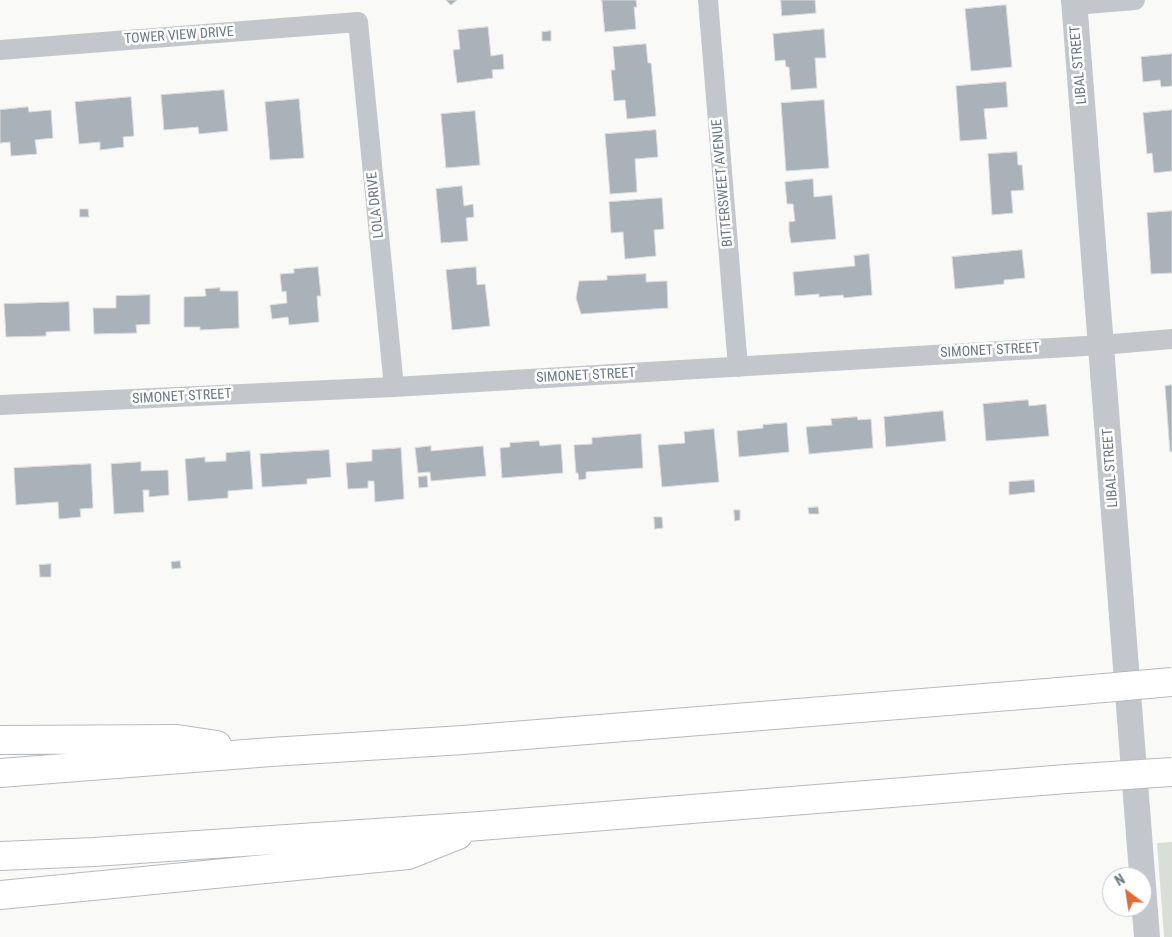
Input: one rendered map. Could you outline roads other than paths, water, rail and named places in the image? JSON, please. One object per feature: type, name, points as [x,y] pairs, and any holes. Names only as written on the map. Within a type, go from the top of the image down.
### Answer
[{"type":"highway","points":[[0,773],[271,752],[463,740],[1172,682]]},
{"type":"highway","points":[[0,740],[177,739],[271,752]]},
{"type":"highway","points":[[0,856],[94,852],[480,826],[1172,772]]},
{"type":"highway","points":[[0,895],[408,855],[480,826]]},
{"type":"street","name":"BITTERSWEET AVENUE","points":[[708,0],[738,367]]},
{"type":"street","points":[[1074,3],[1135,0]]},
{"type":"street","name":"LIBAL STREET","points":[[1074,3],[1147,937]]},
{"type":"street","name":"TOWER VIEW DRIVE","points":[[0,50],[358,22]]},
{"type":"street","name":"LOLA DRIVE","points":[[358,22],[394,387]]},
{"type":"street","name":"SIMONET STREET","points":[[0,405],[394,387],[1102,345],[1172,339]]}]
